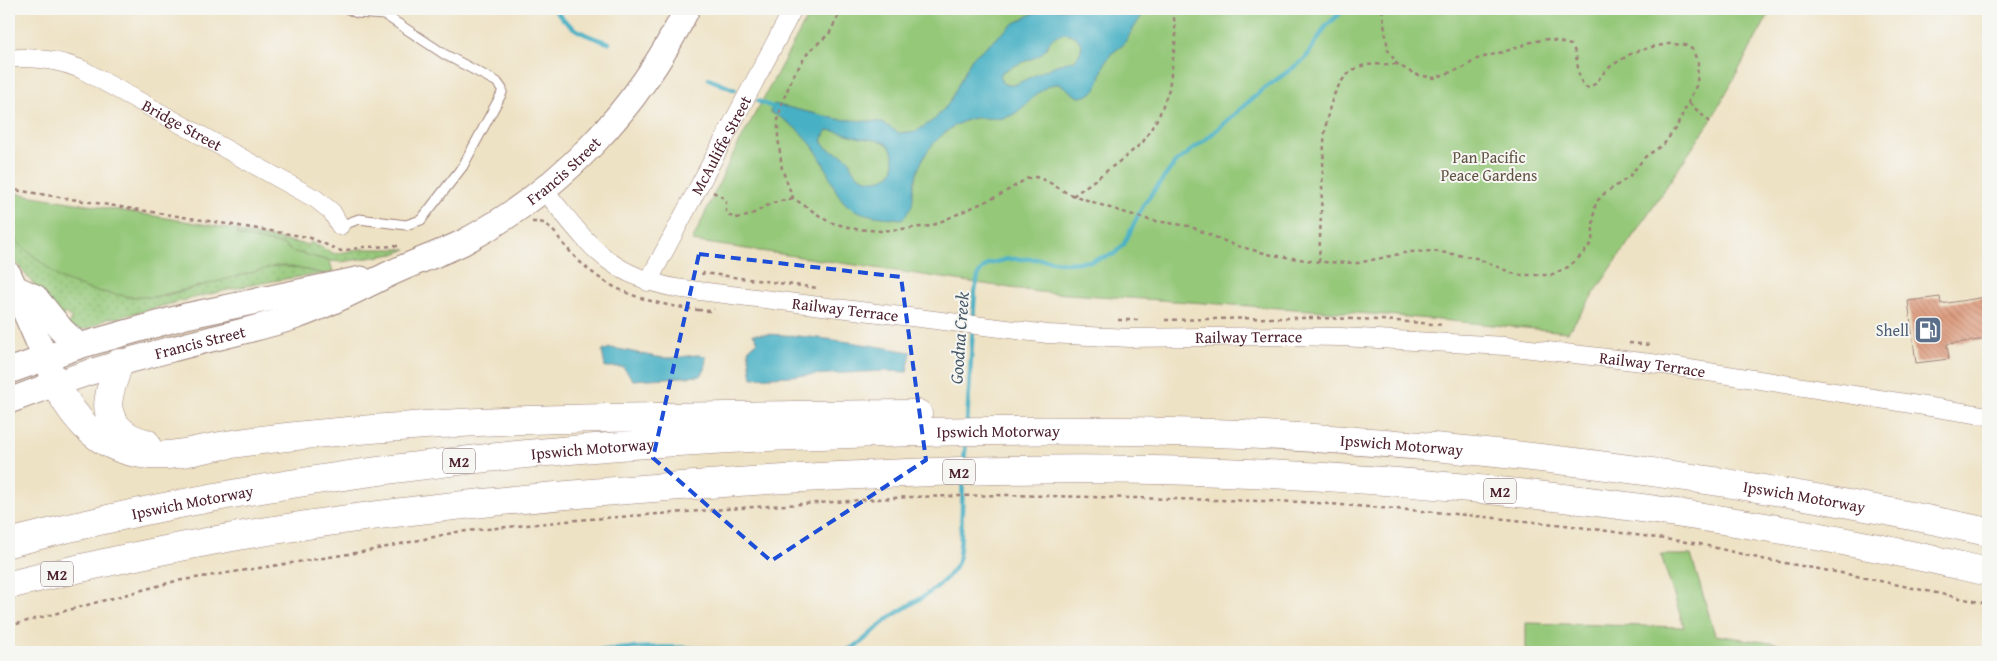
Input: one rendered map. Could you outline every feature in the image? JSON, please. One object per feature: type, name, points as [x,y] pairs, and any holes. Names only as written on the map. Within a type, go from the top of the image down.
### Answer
[{"type":"highway","points":[[119,363],[108,403],[110,417],[119,430],[139,441],[153,444],[225,445]]},
{"type":"highway","points":[[55,383],[79,422],[99,438],[119,449],[141,454],[164,456],[225,445],[357,430],[450,423],[573,419],[918,423]]},
{"type":"highway","name":"Ipswich Motorway","points":[[9,543],[120,517],[219,497],[318,480],[427,465],[518,455],[918,423],[1005,422],[1049,431],[1293,436],[1370,441],[1571,460],[1760,488],[1988,532]]},
{"type":"highway","name":"M2","points":[[9,585],[176,548],[354,518],[462,505],[658,487],[834,476],[911,486],[1191,471],[1376,480],[1484,489],[1600,503],[1854,543],[1988,572]]},
{"type":"main road","name":"Francis Street","points":[[9,402],[55,383],[119,363],[294,317],[350,294],[388,274],[461,243],[503,219],[544,190],[592,146],[628,105],[659,60],[687,9]]},
{"type":"main road","name":"Francis Street","points":[[9,371],[79,346],[186,316],[340,282],[388,274]]},
{"type":"main road","points":[[55,383],[39,359],[10,300],[35,297],[60,329],[79,346]]},
{"type":"street","name":"McAuliffe Street","points":[[648,282],[793,9]]},
{"type":"street","name":"Bridge Street","points":[[9,58],[51,60],[81,70],[316,198],[332,212],[340,226]]},
{"type":"street","name":"Railway Terrace","points":[[544,190],[594,250],[619,268],[648,282],[675,288],[1048,334],[1130,338],[1277,336],[1402,339],[1505,346],[1651,363],[1988,416]]},
{"type":"lane","points":[[340,226],[359,219],[406,225],[421,220],[463,166],[502,93],[497,82],[444,54],[385,15],[356,13],[348,9]]},
{"type":"path","points":[[842,9],[828,34],[809,51],[798,68],[782,102],[778,120],[778,137],[782,169],[792,198],[828,222],[856,229],[881,231],[931,226],[1000,195],[1032,178],[1047,181],[1073,196],[1149,220],[1189,226],[1234,245],[1255,251],[1319,262],[1358,263],[1409,252],[1434,251],[1476,258],[1520,275],[1551,275],[1568,267],[1583,254],[1592,242],[1596,202],[1605,193],[1628,178],[1645,157],[1664,144],[1677,126],[1697,84],[1698,67],[1692,49],[1685,45],[1661,45],[1634,52],[1609,67],[1595,84],[1589,88],[1585,87],[1580,80],[1573,47],[1547,39],[1496,53],[1463,68],[1434,78],[1414,74],[1397,64],[1388,50],[1382,9]]},
{"type":"path","points":[[1073,196],[1143,142],[1159,116],[1169,89],[1176,36],[1173,9]]},
{"type":"path","points":[[1319,262],[1325,123],[1332,98],[1346,78],[1362,66],[1397,64]]},
{"type":"path","points":[[1688,103],[1710,122]]},
{"type":"path","points":[[9,188],[308,237],[337,251],[364,247],[409,246]]},
{"type":"path","points":[[691,199],[726,199],[726,213],[730,217],[743,218],[774,203],[792,198]]},
{"type":"path","points":[[9,626],[176,581],[368,551],[458,532],[911,486],[1006,482],[1303,502],[1528,521],[1633,533],[1700,544],[1762,559],[1847,574],[1988,604]]},
{"type":"highlighted area","points":[[699,254],[901,277],[926,460],[771,561],[653,458]]},
{"type":"green space","name":"Pan Pacific Peace Gardens","points":[[812,9],[1772,9],[1710,122],[1568,332],[1386,315],[1038,292],[692,241],[731,158]]},
{"type":"green space","points":[[9,192],[239,230],[238,235],[284,245],[290,250],[330,261],[333,272],[326,274],[285,266],[150,298],[128,297],[91,290],[68,283],[59,278],[39,263],[9,235]]},
{"type":"green space","points":[[238,232],[309,245],[310,242],[335,254],[360,249],[407,249],[394,254],[341,262],[330,261],[291,251],[284,245],[237,235]]},
{"type":"green space","points":[[9,235],[61,279],[91,290],[131,297],[159,297],[276,266],[326,274],[273,281],[168,304],[117,318],[110,318],[83,330],[67,326],[72,319],[66,313],[61,318],[9,254]]},
{"type":"green space","points":[[1661,555],[1691,555],[1715,635],[1834,652],[1529,652],[1526,649],[1526,623],[1684,627]]},
{"type":"water","points":[[1041,9],[1146,9],[1123,45],[1111,54],[1105,63],[1096,90],[1086,96],[1079,97],[1062,85],[1050,85],[1010,116],[968,120],[955,125],[938,139],[922,161],[915,181],[912,206],[902,219],[865,214],[847,205],[834,188],[818,153],[807,139],[793,126],[770,112],[774,104],[837,119],[881,122],[899,133],[917,131],[935,119],[949,103],[971,59],[1013,24]],"holes":[[[1067,33],[1076,37],[1082,45],[1080,53],[1075,60],[1056,65],[1014,85],[1002,83],[1000,77],[1002,72],[1038,56],[1055,36]],[[827,130],[876,140],[886,144],[893,153],[894,168],[892,172],[883,179],[877,180],[860,176],[851,167],[850,161],[845,156],[825,146],[823,137]]]},
{"type":"water","points":[[753,334],[812,337],[911,352],[907,372],[884,371],[752,378],[748,350],[758,341]]},
{"type":"water","points":[[610,348],[663,358],[706,356],[705,370],[700,376],[633,380],[623,367],[605,367],[602,351]]},
{"type":"building","points":[[1940,297],[1941,304],[1986,297],[1988,339],[1947,344],[1949,359],[1916,363],[1908,301]]},
{"type":"waterway","points":[[554,9],[578,31],[609,43]]},
{"type":"waterway","name":"Goodna Creek","points":[[973,320],[975,290],[979,273],[988,264],[1008,259],[1040,259],[1067,263],[1091,261],[1114,254],[1124,244],[1144,204],[1175,163],[1261,91],[1305,59],[1326,26],[1344,10],[1348,9]]},
{"type":"waterway","points":[[709,79],[735,90]]},
{"type":"waterway","points":[[758,101],[777,109]]},
{"type":"waterway","name":"Goodna Creek","points":[[967,422],[973,327]]},
{"type":"waterway","name":"Goodna Creek","points":[[964,462],[966,440]]},
{"type":"waterway","name":"Goodna Creek","points":[[843,652],[856,646],[889,618],[926,595],[951,573],[959,559],[963,480]]},
{"type":"waterway","name":"Goodna Creek","points":[[584,652],[659,648],[697,648],[734,652]]},
{"type":"place","name":"Shell","points":[[1928,330]]}]
